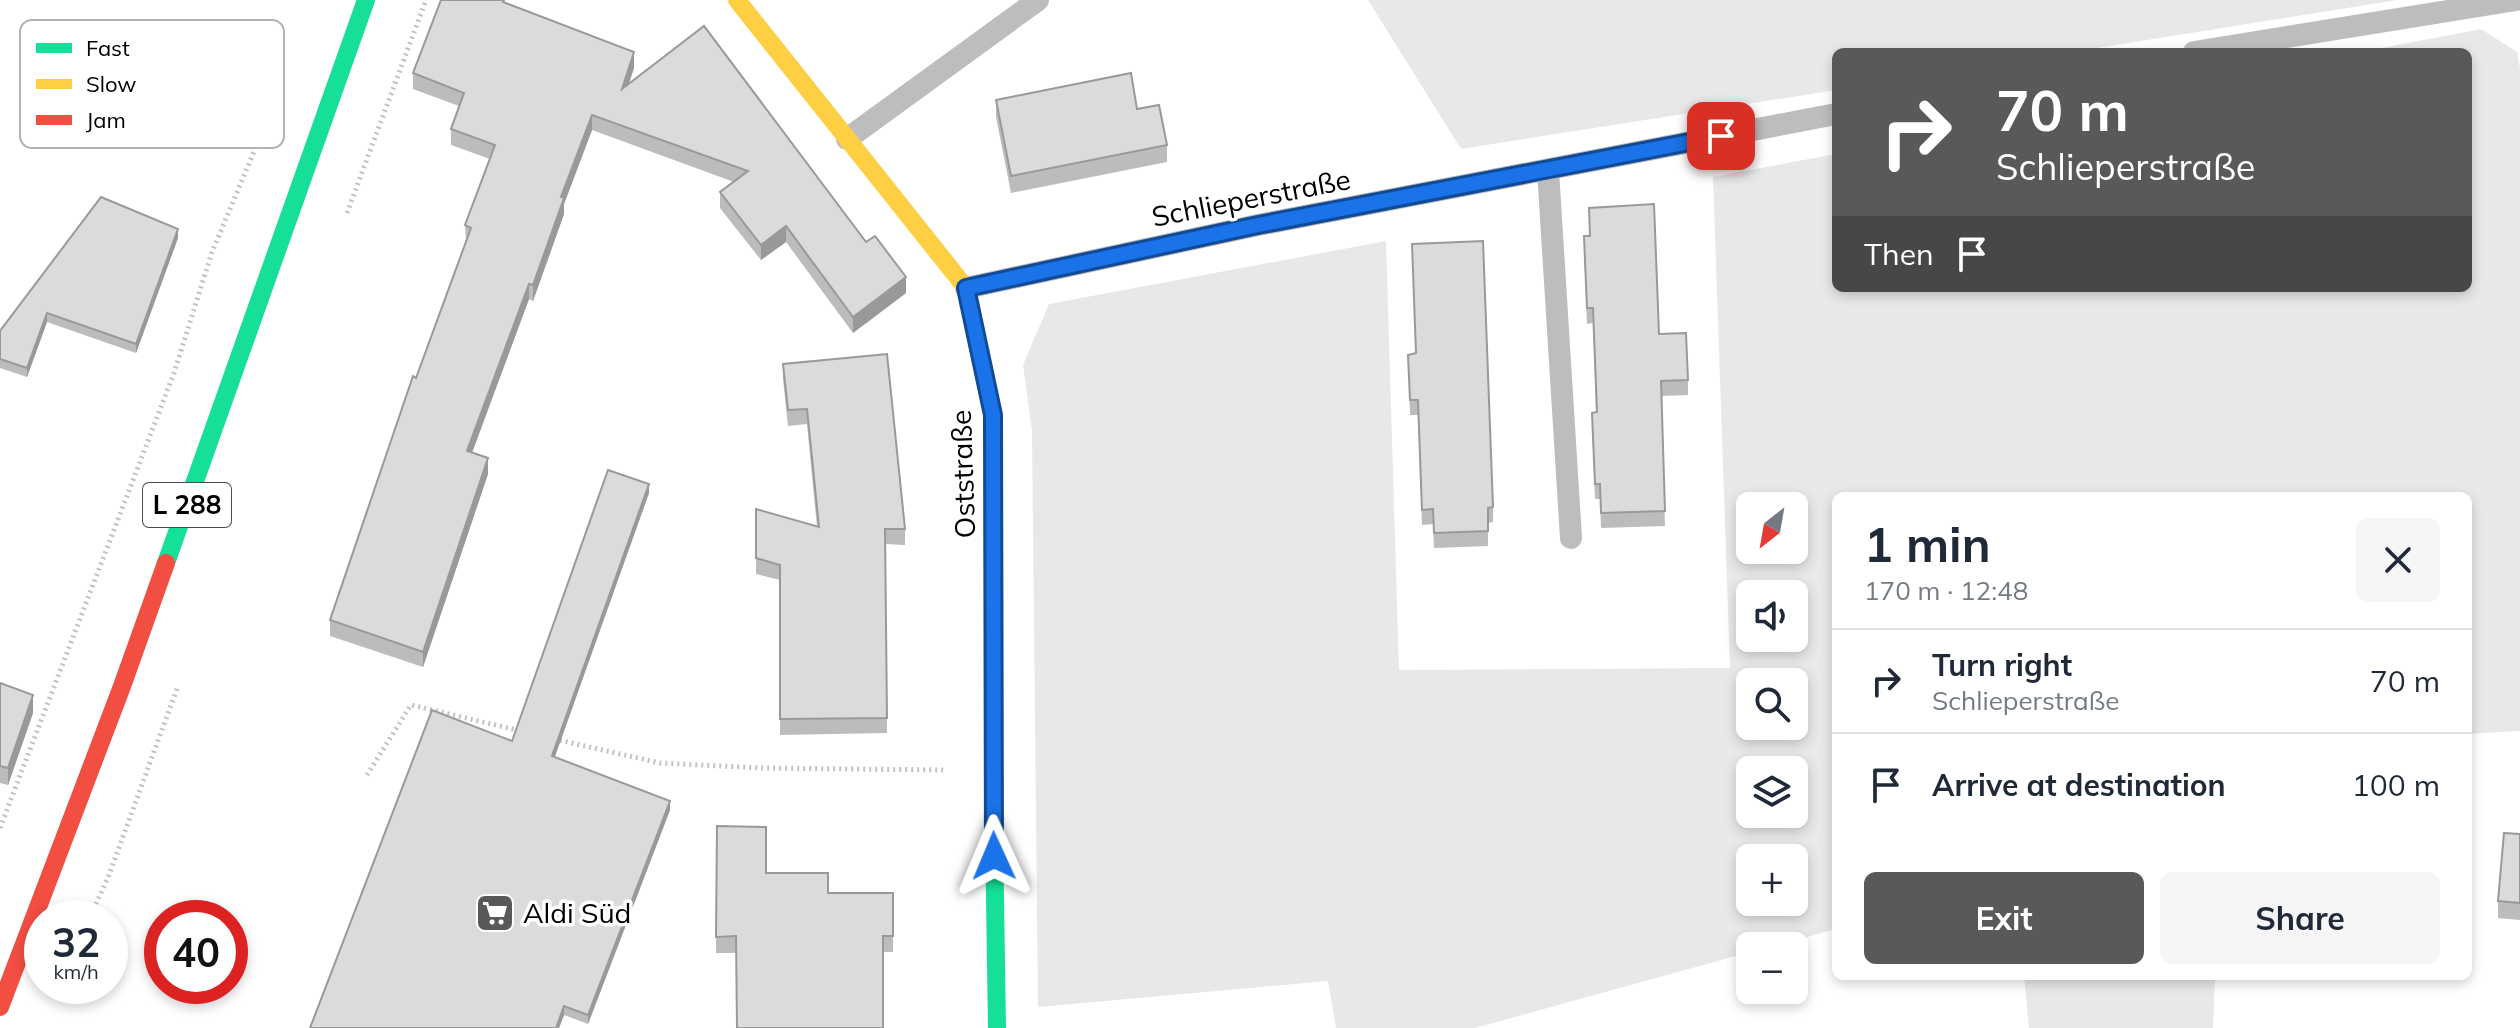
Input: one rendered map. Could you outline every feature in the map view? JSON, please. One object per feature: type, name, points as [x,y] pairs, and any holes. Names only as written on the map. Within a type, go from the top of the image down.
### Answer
[{"type":"street","name":"L 288","points":[[0,1007],[121,689],[366,0]]},
{"type":"street","name":"Oststraße","points":[[748,4],[847,139],[966,288],[993,415],[997,1028]]},
{"type":"lane","points":[[847,139],[1038,0]]},
{"type":"lane","points":[[2219,48],[2516,0]]},
{"type":"lane","name":"Schlieperstraße","points":[[966,288],[1258,225],[1832,115]]},
{"type":"lane","points":[[1548,170],[1571,538]]},
{"type":"path","points":[[0,828],[174,373],[212,252],[256,148]]},
{"type":"path","points":[[367,775],[411,705],[535,734]]},
{"type":"path","points":[[551,738],[660,763],[762,768],[993,770]]},
{"type":"shaded area","points":[[1368,0],[2398,0],[2097,48],[1832,48],[1832,91],[1461,149]]},
{"type":"shaded area","points":[[2481,29],[2517,52],[2520,68],[2520,731],[2472,734],[2472,492],[1832,492],[1832,930],[1808,937],[1808,932],[1736,932],[1736,956],[1475,1028],[1336,1028],[1328,981],[1038,1007],[1032,431],[1023,365],[1049,304],[1386,241],[1399,670],[1730,668],[1713,177],[1832,155],[1832,292],[2472,292],[2472,48],[2382,48]]},
{"type":"shaded area","points":[[2024,980],[2215,980],[2213,1028],[2029,1028]]},
{"type":"building","points":[[441,0],[504,0],[634,52],[622,89],[704,26],[866,242],[875,236],[906,277],[853,317],[786,226],[761,245],[720,192],[748,171],[592,115],[561,197],[564,198],[533,285],[529,284],[467,451],[488,458],[423,652],[330,620],[413,376],[416,378],[471,228],[465,225],[495,145],[451,129],[464,93],[413,73]]},
{"type":"building","points":[[1131,73],[1137,109],[1159,105],[1167,145],[1011,176],[996,100]]},
{"type":"building","points":[[101,197],[178,229],[136,344],[47,313],[27,368],[0,359],[0,331]]},
{"type":"building","points":[[1654,204],[1659,334],[1686,333],[1688,380],[1661,381],[1665,511],[1601,513],[1600,484],[1595,484],[1592,413],[1597,412],[1593,308],[1587,308],[1584,236],[1590,236],[1589,208]]},
{"type":"building","points":[[1483,241],[1493,507],[1488,508],[1488,531],[1434,533],[1433,509],[1422,510],[1418,400],[1410,400],[1408,355],[1416,353],[1412,244]]},
{"type":"building","points":[[887,354],[905,529],[885,529],[887,718],[780,719],[780,565],[756,558],[756,509],[819,527],[807,409],[788,410],[783,364]]},
{"type":"building","name":"Aldi Süd","points":[[608,470],[649,484],[552,756],[670,801],[588,1015],[564,1006],[556,1028],[310,1028],[432,710],[512,741]]},
{"type":"building","points":[[0,683],[33,695],[8,768],[0,766]]},
{"type":"building","points":[[717,826],[766,827],[766,873],[828,873],[828,893],[893,893],[893,936],[883,936],[883,1028],[737,1028],[736,936],[716,937]]},
{"type":"building","points":[[2504,833],[2520,834],[2520,903],[2498,901]]},
{"type":"traffic: fast","points":[[166,563],[366,0]]},
{"type":"traffic: fast","points":[[991,404],[997,1028]]},
{"type":"traffic: slow","points":[[737,0],[966,288],[991,404]]},
{"type":"traffic: jam","points":[[0,1007],[166,563]]},
{"type":"place","name":"Aldi Süd","points":[[495,913]]},
{"type":"route","points":[[994,856],[993,415],[966,288],[1258,225],[1721,136]]}]
